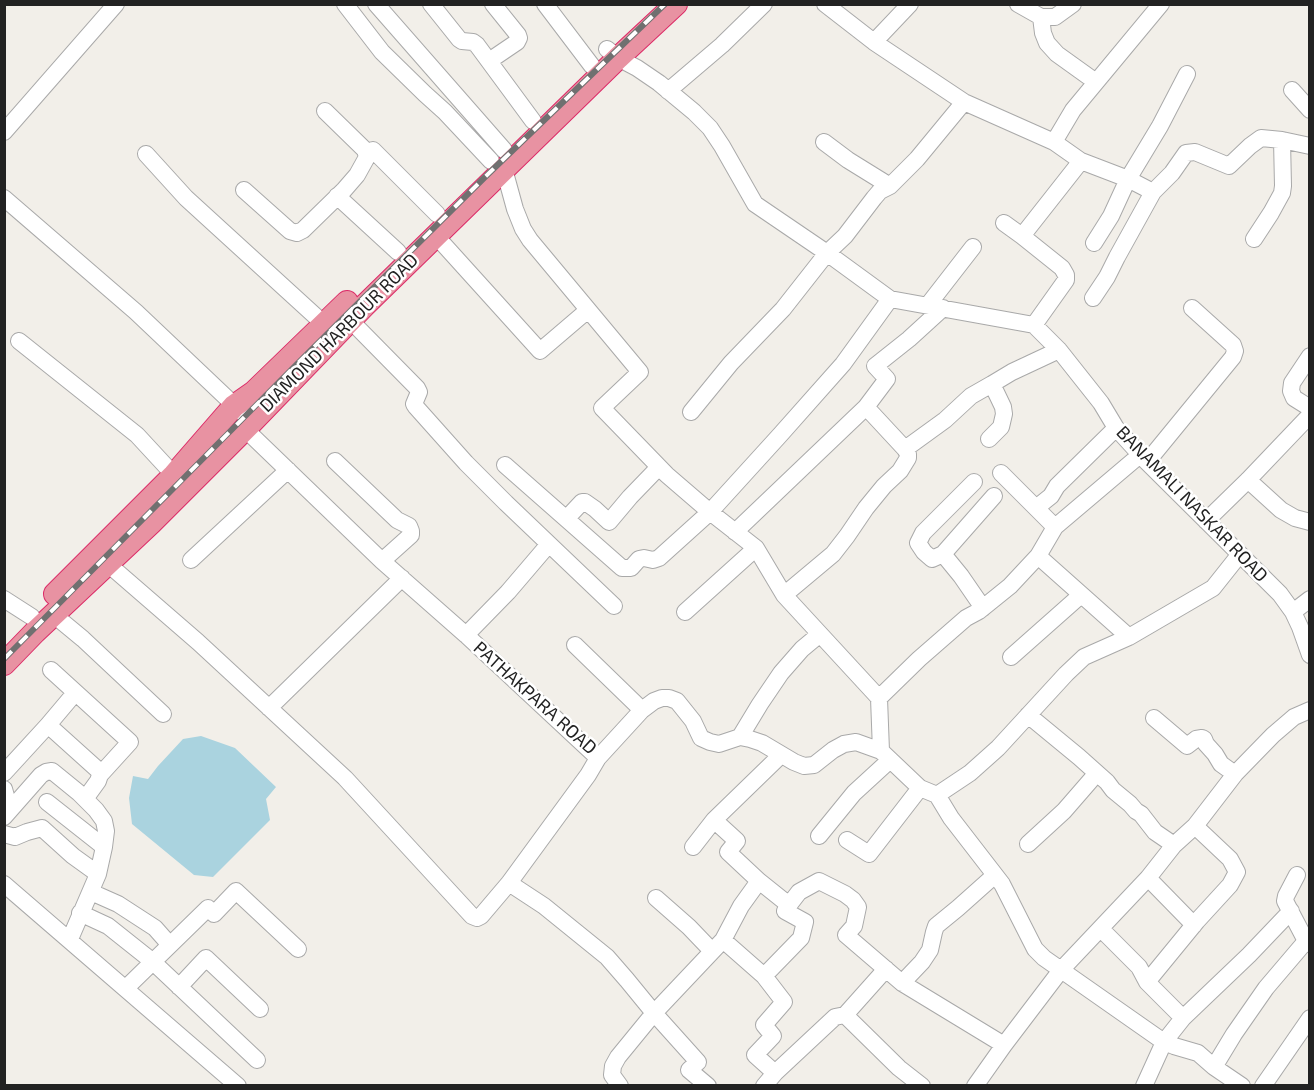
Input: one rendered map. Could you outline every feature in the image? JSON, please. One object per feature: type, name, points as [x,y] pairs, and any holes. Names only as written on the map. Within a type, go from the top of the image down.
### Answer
[{"type":"highway","name":"DIAMOND HARBOUR ROAD","points":[[4,644],[108,564],[350,320],[436,225],[500,160],[612,53],[652,4]]},
{"type":"highway","name":"DIAMOND HARBOUR ROAD","points":[[500,160],[533,121],[592,66],[676,4]]},
{"type":"highway","name":"DIAMOND HARBOUR ROAD","points":[[4,664],[43,616],[174,475],[234,406],[254,392],[398,252],[436,225]]},
{"type":"street","points":[[4,132],[116,4]]},
{"type":"street","points":[[345,4],[382,52],[425,94],[500,160]]},
{"type":"street","points":[[376,4],[500,160],[523,229],[640,372],[602,408],[659,467],[710,512],[756,548],[784,595],[879,698],[885,756],[819,836]]},
{"type":"street","points":[[431,4],[459,39],[473,42],[533,121]]},
{"type":"street","points":[[489,61],[517,42],[519,38],[493,4]]},
{"type":"street","points":[[545,4],[592,66]]},
{"type":"street","points":[[668,91],[722,45],[764,4]]},
{"type":"street","points":[[825,4],[874,42],[964,102],[1053,142],[1081,161],[1128,179],[1153,192]]},
{"type":"street","points":[[874,42],[910,4]]},
{"type":"street","points":[[1018,4],[1041,17],[1055,17],[1073,4]]},
{"type":"street","points":[[1053,142],[1073,110],[1161,4]]},
{"type":"street","points":[[1041,17],[1047,43],[1064,59],[1096,82]]},
{"type":"street","points":[[612,53],[644,72],[694,112],[722,146],[755,204],[890,299],[1034,325],[1066,280],[1066,275],[1062,268],[1004,223]]},
{"type":"street","points":[[1094,243],[1111,216],[1128,179],[1160,126],[1187,74]]},
{"type":"street","points":[[1292,90],[1310,110]]},
{"type":"street","points":[[691,412],[731,363],[783,309],[880,191],[890,186],[917,159],[964,102]]},
{"type":"street","points":[[244,190],[290,231],[297,233],[303,230],[357,175],[367,158],[365,150],[325,111]]},
{"type":"street","points":[[1093,298],[1107,277],[1153,192],[1172,173],[1186,153],[1195,152],[1229,166],[1261,138],[1310,146]]},
{"type":"street","points":[[1254,239],[1282,193],[1282,140]]},
{"type":"street","points":[[824,142],[890,186]]},
{"type":"street","points":[[373,150],[540,351],[588,310]]},
{"type":"street","points":[[147,154],[192,204],[324,324]]},
{"type":"street","points":[[1022,237],[1081,161]]},
{"type":"street","points":[[337,196],[398,252]]},
{"type":"street","name":"PATHAKPARA ROAD","points":[[4,198],[136,312],[234,406],[288,470],[382,561],[466,635],[598,758],[642,710],[654,701],[669,698],[677,701],[693,721],[701,738],[710,742],[719,744],[740,737],[750,739],[804,766],[814,765],[833,750],[844,744],[855,742],[885,756],[920,788],[937,795]]},
{"type":"street","points":[[735,532],[866,407],[887,379],[875,366],[909,339],[935,307],[973,247]]},
{"type":"street","points":[[505,465],[622,568],[631,568],[639,559],[659,558],[710,512],[843,364],[890,299]]},
{"type":"street","points":[[879,698],[966,618],[983,608],[1010,586],[1038,556],[1055,526],[1143,458],[1233,357],[1235,351],[1233,345],[1192,308]]},
{"type":"street","points":[[350,320],[417,388],[419,392],[414,404],[466,463],[614,606]]},
{"type":"street","name":"BANAMALI NASKAR ROAD","points":[[1034,325],[1059,350],[1101,404],[1116,428],[1143,458],[1280,594],[1293,612],[1309,652]]},
{"type":"street","points":[[19,341],[137,435],[174,475]]},
{"type":"street","points":[[905,449],[945,420],[971,396],[1011,372],[1059,350]]},
{"type":"street","points":[[1310,356],[1292,383],[1291,391],[1294,398],[1310,408]]},
{"type":"street","points":[[989,439],[1001,427],[1004,414],[1003,406],[992,384]]},
{"type":"street","points":[[784,595],[840,545],[866,508],[900,471],[908,458],[905,449],[866,407]]},
{"type":"street","points":[[1206,521],[1310,415]]},
{"type":"street","points":[[1036,508],[1051,496],[1057,486],[1116,428]]},
{"type":"street","points":[[334,461],[398,520],[409,526],[411,535],[382,561]]},
{"type":"street","points":[[592,542],[659,467]]},
{"type":"street","points":[[191,560],[288,470]]},
{"type":"street","points":[[1001,473],[1055,526]]},
{"type":"street","points":[[1248,480],[1281,510],[1295,518],[1310,522]]},
{"type":"street","points":[[974,482],[923,533],[918,543],[932,560],[943,554],[994,496]]},
{"type":"street","points":[[567,518],[582,502],[585,502],[609,522]]},
{"type":"street","points":[[532,527],[551,506]]},
{"type":"street","points":[[466,635],[508,592],[549,544]]},
{"type":"street","points":[[685,612],[756,548]]},
{"type":"street","points":[[943,554],[983,608]]},
{"type":"street","points":[[1240,554],[1213,588],[1129,637],[1084,657],[998,748],[970,773],[937,795],[951,818],[1002,884],[1035,949],[1044,958],[1164,1042],[1198,1053],[1242,1086]]},
{"type":"street","points":[[1038,556],[1129,637]]},
{"type":"street","points":[[108,564],[198,642],[345,778],[472,916],[477,918],[509,883],[598,758]]},
{"type":"street","points":[[269,708],[402,578]]},
{"type":"street","points":[[1011,657],[1081,595]]},
{"type":"street","points":[[4,599],[43,616],[83,639],[163,714]]},
{"type":"street","points":[[1293,612],[1310,599]]},
{"type":"street","points":[[740,737],[781,673],[802,649],[820,634]]},
{"type":"street","points":[[575,645],[642,710]]},
{"type":"street","points":[[51,670],[130,742],[100,775],[86,799]]},
{"type":"street","points":[[4,773],[75,693]]},
{"type":"street","points":[[975,1086],[1061,970],[1148,878],[1174,845],[1194,826],[1235,774],[1294,717],[1310,710]]},
{"type":"street","points":[[1028,715],[1141,814],[1155,832],[1174,845]]},
{"type":"street","points":[[1154,718],[1188,746],[1196,739],[1204,739],[1221,764],[1235,774]]},
{"type":"street","points":[[48,725],[94,765],[100,775]]},
{"type":"street","points":[[693,847],[714,820],[781,754]]},
{"type":"street","points":[[7,813],[41,775],[50,771],[86,799],[104,822],[106,831],[98,874],[70,939]]},
{"type":"street","points":[[1028,844],[1064,811],[1097,774]]},
{"type":"street","points":[[847,840],[869,854],[920,788]]},
{"type":"street","points":[[4,789],[7,813]]},
{"type":"street","points":[[47,802],[104,847]]},
{"type":"street","points":[[714,820],[737,841],[728,852],[789,905]]},
{"type":"street","points":[[1147,982],[1230,885],[1237,872],[1230,859],[1194,826]]},
{"type":"street","points":[[4,834],[15,837],[42,828],[98,874]]},
{"type":"street","points":[[902,983],[930,950],[936,926],[994,875]]},
{"type":"street","points":[[1214,1067],[1266,988],[1308,942],[1285,901],[1297,875]]},
{"type":"street","points":[[1148,878],[1194,925]]},
{"type":"street","points":[[620,1086],[612,1075],[613,1066],[618,1057],[654,1013],[718,945],[759,881]]},
{"type":"street","points":[[764,976],[801,938],[805,922],[785,911],[799,892],[819,881],[845,894],[858,907],[854,926],[846,935],[902,983],[1004,1045]]},
{"type":"street","points":[[509,883],[544,906],[607,957],[698,1062],[689,1070],[708,1086]]},
{"type":"street","points":[[4,884],[238,1086]]},
{"type":"street","points":[[126,988],[170,945],[236,891],[298,949]]},
{"type":"street","points":[[91,892],[118,904],[154,928],[170,945]]},
{"type":"street","points":[[656,898],[689,927],[764,976],[784,1002],[764,1024],[773,1036],[755,1055],[775,1073]]},
{"type":"street","points":[[1144,1086],[1164,1042],[1183,1018],[1291,911]]},
{"type":"street","points":[[81,913],[108,926],[152,962],[257,1060]]},
{"type":"street","points":[[1101,929],[1139,967],[1147,982],[1183,1018]]},
{"type":"street","points":[[179,987],[206,958],[260,1009]]},
{"type":"street","points":[[764,1086],[835,1017],[844,1015],[886,969]]},
{"type":"street","points":[[844,1015],[899,1068],[922,1086]]},
{"type":"street","points":[[1263,1086],[1310,1018]]},
{"type":"water","points":[[201,736],[235,748],[276,787],[266,799],[270,820],[213,877],[194,875],[132,824],[129,798],[133,776],[148,779],[183,739]]},
{"type":"railway","points":[[4,659],[485,177],[665,4]]}]
